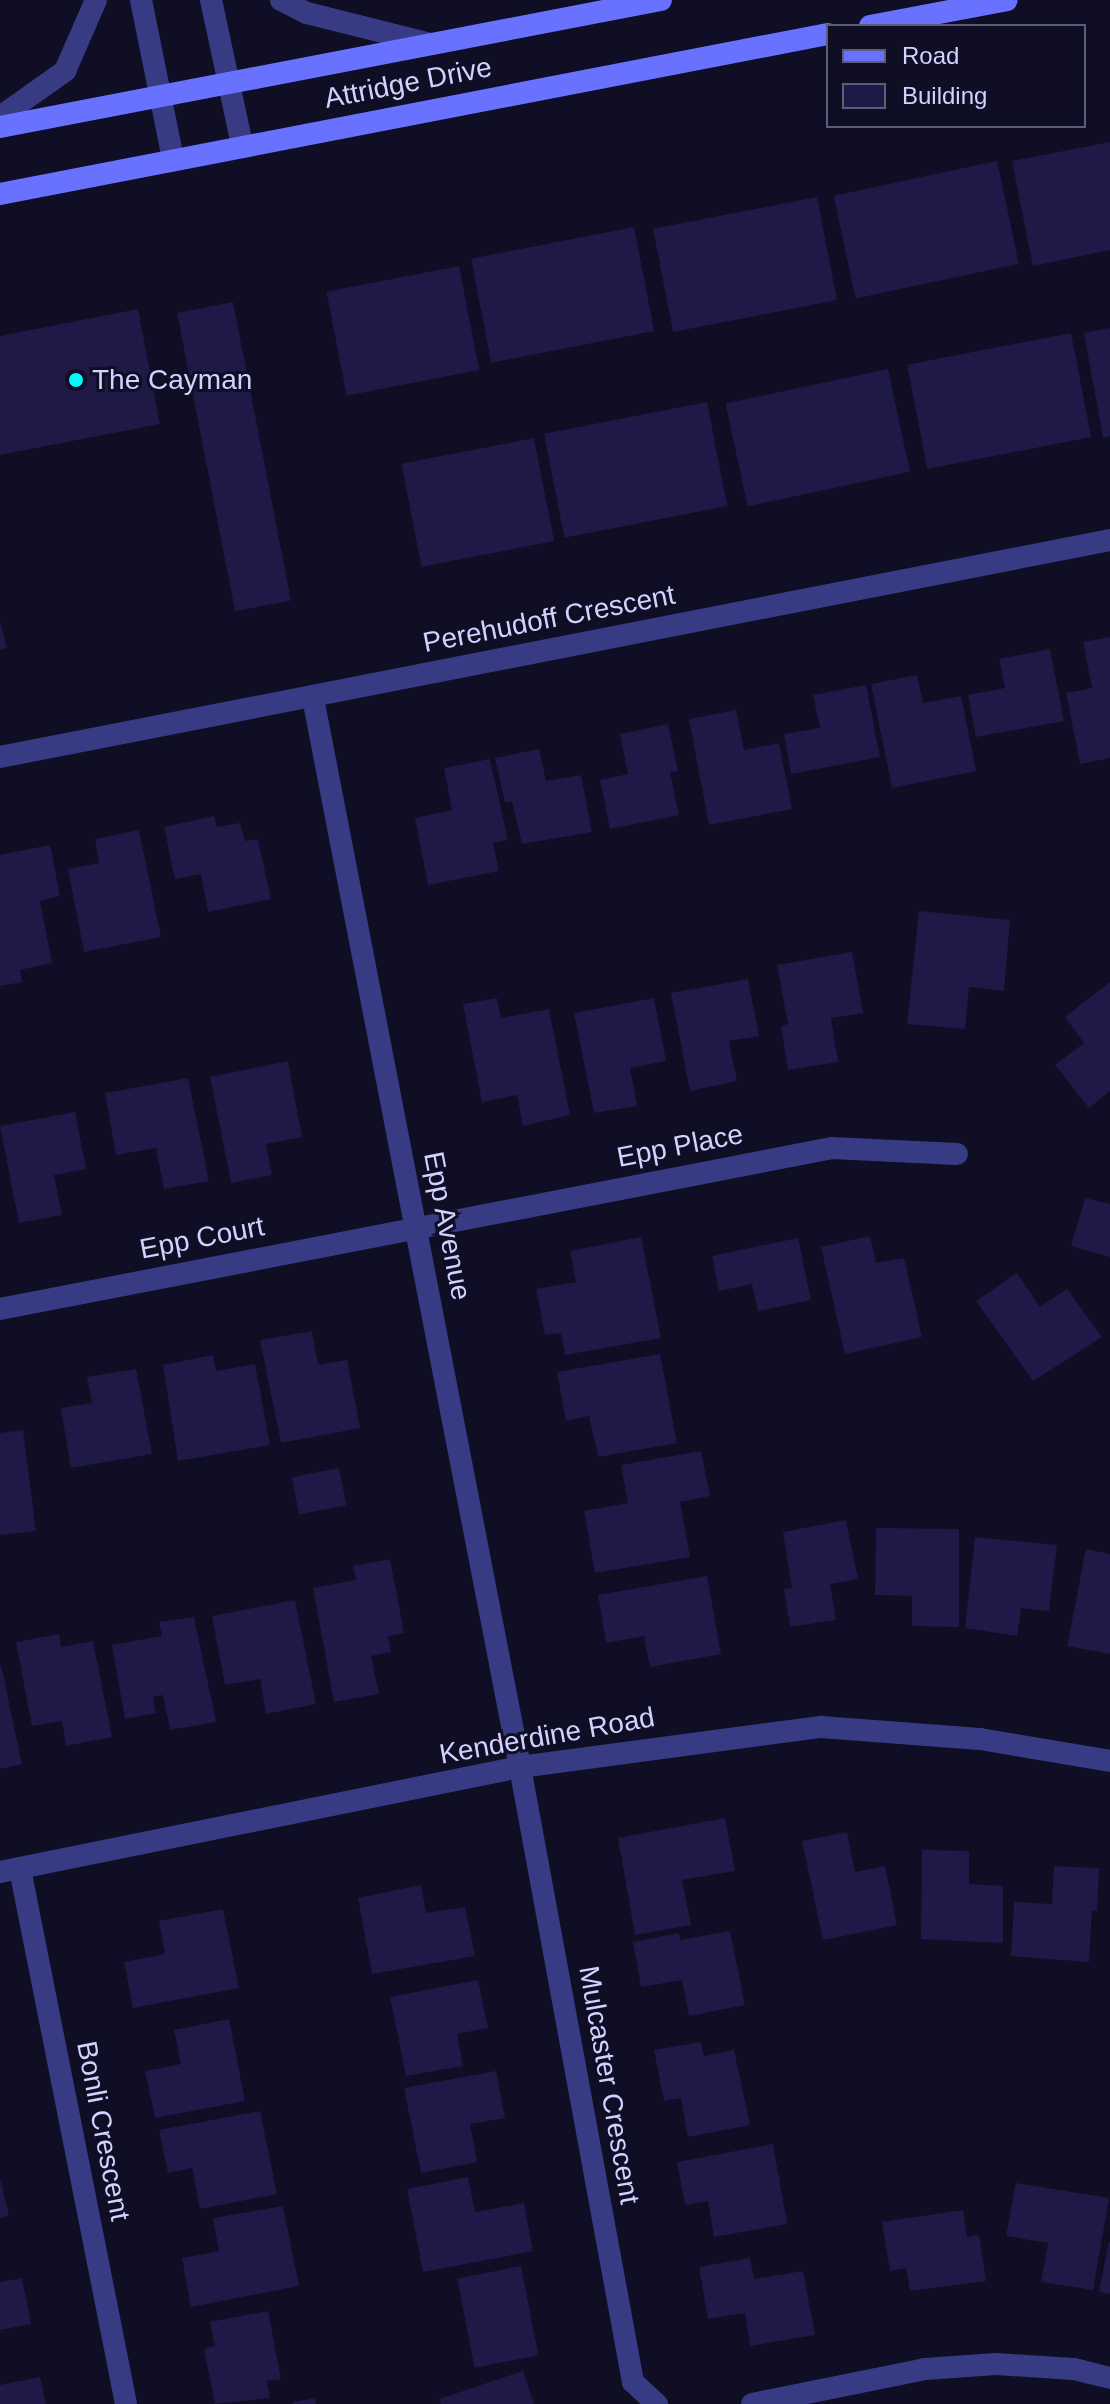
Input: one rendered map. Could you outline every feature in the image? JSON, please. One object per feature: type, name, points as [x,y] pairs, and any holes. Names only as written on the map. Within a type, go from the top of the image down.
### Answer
[{"type":"main road","name":"Attridge Drive","points":[[0,127],[661,0]]},
{"type":"main road","points":[[881,24],[1007,0]]},
{"type":"main road","name":"Attridge Drive","points":[[0,194],[826,34]]},
{"type":"street","points":[[0,117],[65,71],[96,0]]},
{"type":"street","points":[[141,0],[173,159]]},
{"type":"street","points":[[211,0],[242,145]]},
{"type":"street","points":[[281,0],[307,13],[430,44]]},
{"type":"street","name":"Perehudoff Crescent","points":[[0,757],[1110,540]]},
{"type":"street","name":"Epp Avenue","points":[[313,698],[520,1767]]},
{"type":"street","name":"Epp Place","points":[[416,1226],[832,1148],[957,1154]]},
{"type":"street","name":"Epp Court","points":[[0,1309],[416,1226]]},
{"type":"street","name":"Kenderdine Road","points":[[10,1871],[520,1767],[821,1727],[980,1739],[1110,1761]]},
{"type":"street","name":"Mulcaster Crescent","points":[[520,1767],[633,2382],[657,2404]]},
{"type":"street","name":"Bonli Crescent","points":[[10,1871],[126,2404]]},
{"type":"street","points":[[752,2404],[925,2369],[996,2364],[1074,2369],[1110,2378]]},
{"type":"building","points":[[1110,142],[1110,250],[1033,266],[1012,161]]},
{"type":"building","points":[[997,161],[1019,264],[855,298],[834,196]]},
{"type":"building","points":[[817,197],[837,300],[673,332],[653,229]]},
{"type":"building","points":[[634,227],[654,331],[491,363],[471,259]]},
{"type":"building","points":[[459,266],[479,370],[347,396],[326,292]]},
{"type":"building","points":[[233,302],[291,600],[235,611],[177,313]]},
{"type":"building","name":"The Cayman","points":[[138,309],[160,424],[0,455],[0,336]]},
{"type":"building","points":[[1110,328],[1110,436],[1103,438],[1084,333]]},
{"type":"building","points":[[1071,333],[1091,437],[927,469],[907,365]]},
{"type":"building","points":[[888,369],[910,472],[747,506],[726,404]]},
{"type":"building","points":[[707,402],[727,506],[564,538],[544,434]]},
{"type":"building","points":[[534,438],[554,541],[422,567],[401,464]]},
{"type":"building","points":[[0,621],[7,648],[0,650]]},
{"type":"building","points":[[1110,637],[1110,758],[1080,764],[1066,693],[1092,688],[1083,642]]},
{"type":"building","points":[[1050,649],[1064,721],[976,737],[968,695],[1005,688],[999,659]]},
{"type":"building","points":[[917,675],[923,703],[961,696],[976,771],[892,788],[871,684]]},
{"type":"building","points":[[866,685],[880,757],[791,774],[784,734],[820,728],[813,695]]},
{"type":"building","points":[[736,710],[744,750],[779,743],[792,809],[709,825],[689,719]]},
{"type":"building","points":[[668,724],[678,771],[670,772],[679,815],[610,829],[600,780],[628,774],[620,734]]},
{"type":"building","points":[[539,749],[546,781],[581,775],[592,832],[522,844],[512,801],[505,803],[495,758]]},
{"type":"building","points":[[490,759],[508,840],[493,843],[499,871],[428,885],[415,818],[452,810],[444,768]]},
{"type":"building","points":[[214,816],[217,827],[240,823],[245,841],[258,839],[271,899],[208,912],[201,874],[175,879],[164,827]]},
{"type":"building","points":[[139,830],[161,937],[84,952],[68,869],[99,863],[95,839]]},
{"type":"building","points":[[50,845],[60,896],[40,901],[52,963],[20,970],[22,982],[0,986],[0,855]]},
{"type":"building","points":[[919,911],[1010,920],[1004,991],[969,987],[965,1029],[907,1024]]},
{"type":"building","points":[[852,952],[863,1013],[831,1018],[838,1062],[788,1070],[781,1026],[788,1024],[777,965]]},
{"type":"building","points":[[748,979],[759,1036],[729,1041],[737,1081],[690,1091],[671,993]]},
{"type":"building","points":[[1110,982],[1110,1091],[1089,1108],[1055,1065],[1084,1043],[1065,1017]]},
{"type":"building","points":[[497,998],[501,1018],[549,1009],[570,1115],[523,1126],[517,1095],[482,1102],[463,1004]]},
{"type":"building","points":[[654,998],[666,1061],[630,1068],[637,1106],[594,1113],[574,1013]]},
{"type":"building","points":[[288,1061],[302,1137],[266,1144],[272,1175],[231,1183],[210,1077]]},
{"type":"building","points":[[188,1078],[209,1181],[164,1189],[156,1148],[116,1155],[105,1093]]},
{"type":"building","points":[[75,1112],[86,1169],[54,1175],[62,1215],[19,1223],[0,1126]]},
{"type":"building","points":[[1085,1198],[1110,1204],[1110,1257],[1071,1246]]},
{"type":"building","points":[[870,1236],[876,1263],[904,1258],[922,1337],[845,1354],[821,1247]]},
{"type":"building","points":[[641,1237],[661,1338],[565,1355],[561,1333],[545,1335],[536,1289],[576,1282],[570,1251]]},
{"type":"building","points":[[798,1238],[811,1300],[758,1311],[752,1284],[719,1291],[712,1256]]},
{"type":"building","points":[[1017,1273],[1040,1307],[1067,1289],[1102,1337],[1033,1381],[976,1301]]},
{"type":"building","points":[[312,1331],[318,1365],[347,1360],[360,1428],[281,1443],[260,1340]]},
{"type":"building","points":[[660,1354],[677,1443],[598,1457],[589,1416],[566,1421],[557,1372]]},
{"type":"building","points":[[213,1355],[216,1371],[255,1364],[270,1445],[178,1461],[163,1365]]},
{"type":"building","points":[[136,1369],[152,1454],[71,1468],[61,1408],[92,1403],[87,1377]]},
{"type":"building","points":[[23,1430],[36,1531],[0,1535],[0,1433]]},
{"type":"building","points":[[701,1451],[710,1496],[680,1502],[690,1557],[595,1573],[584,1511],[628,1503],[621,1465]]},
{"type":"building","points":[[339,1468],[346,1505],[299,1514],[292,1477]]},
{"type":"building","points":[[846,1520],[858,1579],[830,1584],[836,1620],[790,1627],[784,1589],[792,1588],[783,1532]]},
{"type":"building","points":[[876,1528],[959,1529],[959,1627],[912,1626],[912,1596],[875,1595]]},
{"type":"building","points":[[975,1537],[1057,1545],[1049,1611],[1021,1608],[1017,1636],[965,1628]]},
{"type":"building","points":[[1086,1549],[1110,1554],[1110,1654],[1067,1646]]},
{"type":"building","points":[[390,1559],[404,1633],[388,1636],[391,1652],[371,1656],[379,1694],[334,1702],[313,1588],[356,1580],[353,1566]]},
{"type":"building","points":[[707,1576],[721,1654],[650,1667],[644,1636],[606,1643],[598,1595]]},
{"type":"building","points":[[295,1600],[316,1704],[266,1714],[260,1679],[225,1685],[212,1616]]},
{"type":"building","points":[[194,1617],[216,1722],[170,1730],[163,1695],[153,1697],[156,1713],[125,1719],[112,1645],[162,1636],[159,1622]]},
{"type":"building","points":[[59,1634],[61,1647],[93,1641],[112,1737],[66,1746],[62,1721],[32,1726],[16,1642]]},
{"type":"building","points":[[0,1666],[22,1764],[0,1769]]},
{"type":"building","points":[[725,1818],[735,1871],[682,1880],[691,1925],[635,1935],[618,1838]]},
{"type":"building","points":[[847,1832],[855,1872],[885,1866],[897,1925],[823,1940],[802,1841]]},
{"type":"building","points":[[922,1850],[969,1851],[969,1884],[1003,1886],[1003,1943],[921,1939]]},
{"type":"building","points":[[1054,1866],[1099,1868],[1097,1911],[1092,1910],[1089,1962],[1011,1956],[1014,1902],[1052,1904]]},
{"type":"building","points":[[421,1885],[426,1913],[465,1907],[475,1956],[372,1974],[358,1898]]},
{"type":"building","points":[[223,1909],[239,1988],[133,2008],[124,1962],[165,1954],[159,1921]]},
{"type":"building","points":[[730,1931],[745,2005],[689,2016],[682,1980],[641,1987],[633,1942],[679,1933],[680,1940]]},
{"type":"building","points":[[478,1980],[488,2028],[457,2034],[463,2066],[406,2076],[390,1997]]},
{"type":"building","points":[[229,2019],[245,2101],[155,2118],[145,2071],[181,2064],[174,2030]]},
{"type":"building","points":[[701,2042],[704,2056],[734,2050],[750,2125],[688,2137],[681,2098],[664,2101],[654,2050]]},
{"type":"building","points":[[496,2071],[505,2118],[470,2124],[477,2162],[421,2173],[404,2088]]},
{"type":"building","points":[[260,2111],[277,2194],[200,2209],[192,2168],[168,2173],[159,2130]]},
{"type":"building","points":[[773,2144],[787,2224],[714,2237],[708,2201],[685,2205],[677,2162]]},
{"type":"building","points":[[468,2177],[475,2212],[524,2203],[533,2251],[423,2272],[407,2189]]},
{"type":"building","points":[[0,2178],[9,2216],[0,2218]]},
{"type":"building","points":[[1016,2183],[1109,2198],[1093,2290],[1041,2282],[1048,2243],[1006,2236]]},
{"type":"building","points":[[283,2206],[299,2286],[191,2307],[182,2258],[219,2251],[213,2218]]},
{"type":"building","points":[[963,2210],[967,2237],[979,2235],[986,2281],[910,2291],[906,2268],[890,2271],[882,2222]]},
{"type":"building","points":[[1110,2243],[1110,2294],[1099,2292]]},
{"type":"building","points":[[750,2258],[754,2279],[803,2271],[815,2335],[750,2346],[745,2313],[708,2319],[699,2267]]},
{"type":"building","points":[[521,2266],[538,2355],[475,2368],[457,2278]]},
{"type":"building","points":[[22,2278],[31,2324],[0,2330],[0,2282]]},
{"type":"building","points":[[268,2311],[281,2379],[267,2381],[270,2398],[215,2404],[204,2349],[215,2346],[210,2322]]},
{"type":"building","points":[[523,2371],[534,2404],[441,2404],[439,2399]]},
{"type":"building","points":[[40,2377],[46,2404],[0,2404],[0,2385]]},
{"type":"building","points":[[315,2398],[316,2404],[293,2404],[293,2402]]},
{"type":"place","name":"The Cayman","points":[[76,380]]}]
